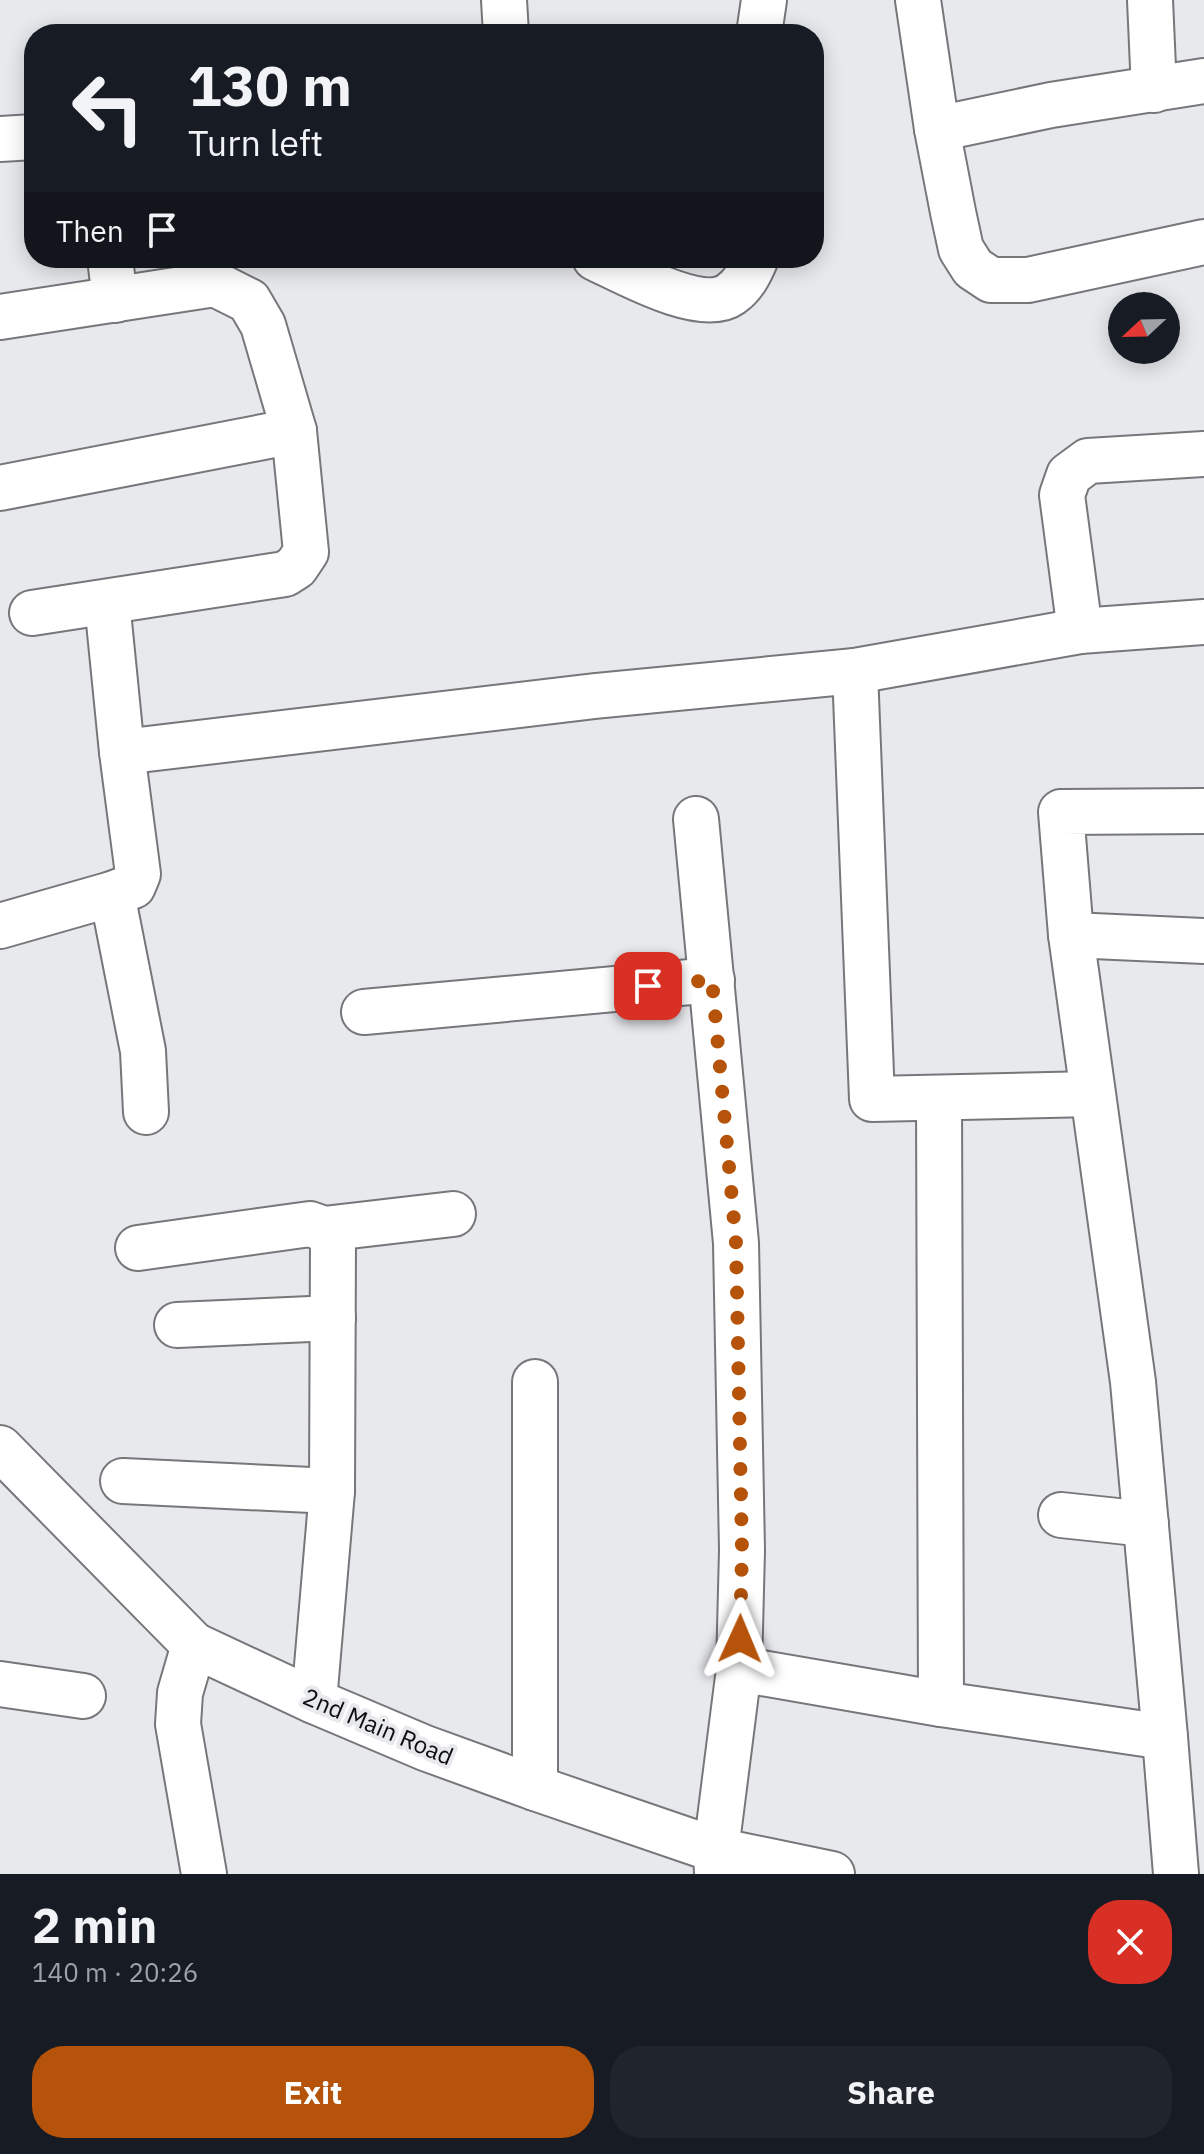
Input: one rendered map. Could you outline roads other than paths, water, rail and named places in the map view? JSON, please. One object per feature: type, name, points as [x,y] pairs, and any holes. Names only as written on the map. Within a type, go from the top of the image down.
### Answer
[{"type":"street","points":[[504,0],[505,24]]},
{"type":"street","points":[[760,24],[764,0]]},
{"type":"street","points":[[918,0],[937,129],[961,249],[973,268],[991,280],[1028,280],[1204,242]]},
{"type":"street","points":[[1150,0],[1154,90]]},
{"type":"street","points":[[937,129],[1051,105],[1204,81]]},
{"type":"street","points":[[0,139],[24,138]]},
{"type":"street","points":[[617,268],[665,290],[700,301],[729,296],[748,277],[752,268]]},
{"type":"street","points":[[0,317],[112,279],[215,284],[249,301],[263,325],[294,431],[306,552],[296,567],[285,574],[32,613]]},
{"type":"street","points":[[0,488],[294,431]]},
{"type":"street","points":[[1080,631],[1062,495],[1069,475],[1088,461],[1204,454]]},
{"type":"street","points":[[0,926],[112,894],[133,886],[138,874],[107,602]]},
{"type":"street","points":[[122,752],[595,696],[855,671],[1080,631],[1204,622]]},
{"type":"street","points":[[855,671],[872,1099],[1092,1094]]},
{"type":"street","points":[[1176,1874],[1133,1382],[1071,935],[1061,812],[1204,811]]},
{"type":"street","points":[[696,819],[736,1243],[742,1550],[739,1669],[717,1862]]},
{"type":"street","points":[[112,894],[143,1051],[146,1112]]},
{"type":"street","points":[[1071,935],[1204,941]]},
{"type":"street","points":[[364,1012],[712,980]]},
{"type":"street","points":[[939,1098],[941,1704]]},
{"type":"street","points":[[138,1248],[310,1224],[324,1229],[453,1214]]},
{"type":"street","points":[[314,1701],[332,1491],[333,1241],[324,1229]]},
{"type":"street","points":[[177,1325],[333,1318]]},
{"type":"street","points":[[535,1382],[535,1788]]},
{"type":"street","name":"2nd Main Road","points":[[0,1448],[194,1645],[425,1748],[535,1788],[717,1862],[832,1874]]},
{"type":"street","points":[[123,1481],[332,1491]]},
{"type":"street","points":[[1061,1515],[1146,1524]]},
{"type":"street","points":[[194,1645],[180,1693],[178,1724],[204,1874]]},
{"type":"street","points":[[739,1669],[941,1704],[1165,1737]]},
{"type":"street","points":[[0,1684],[83,1696]]}]
